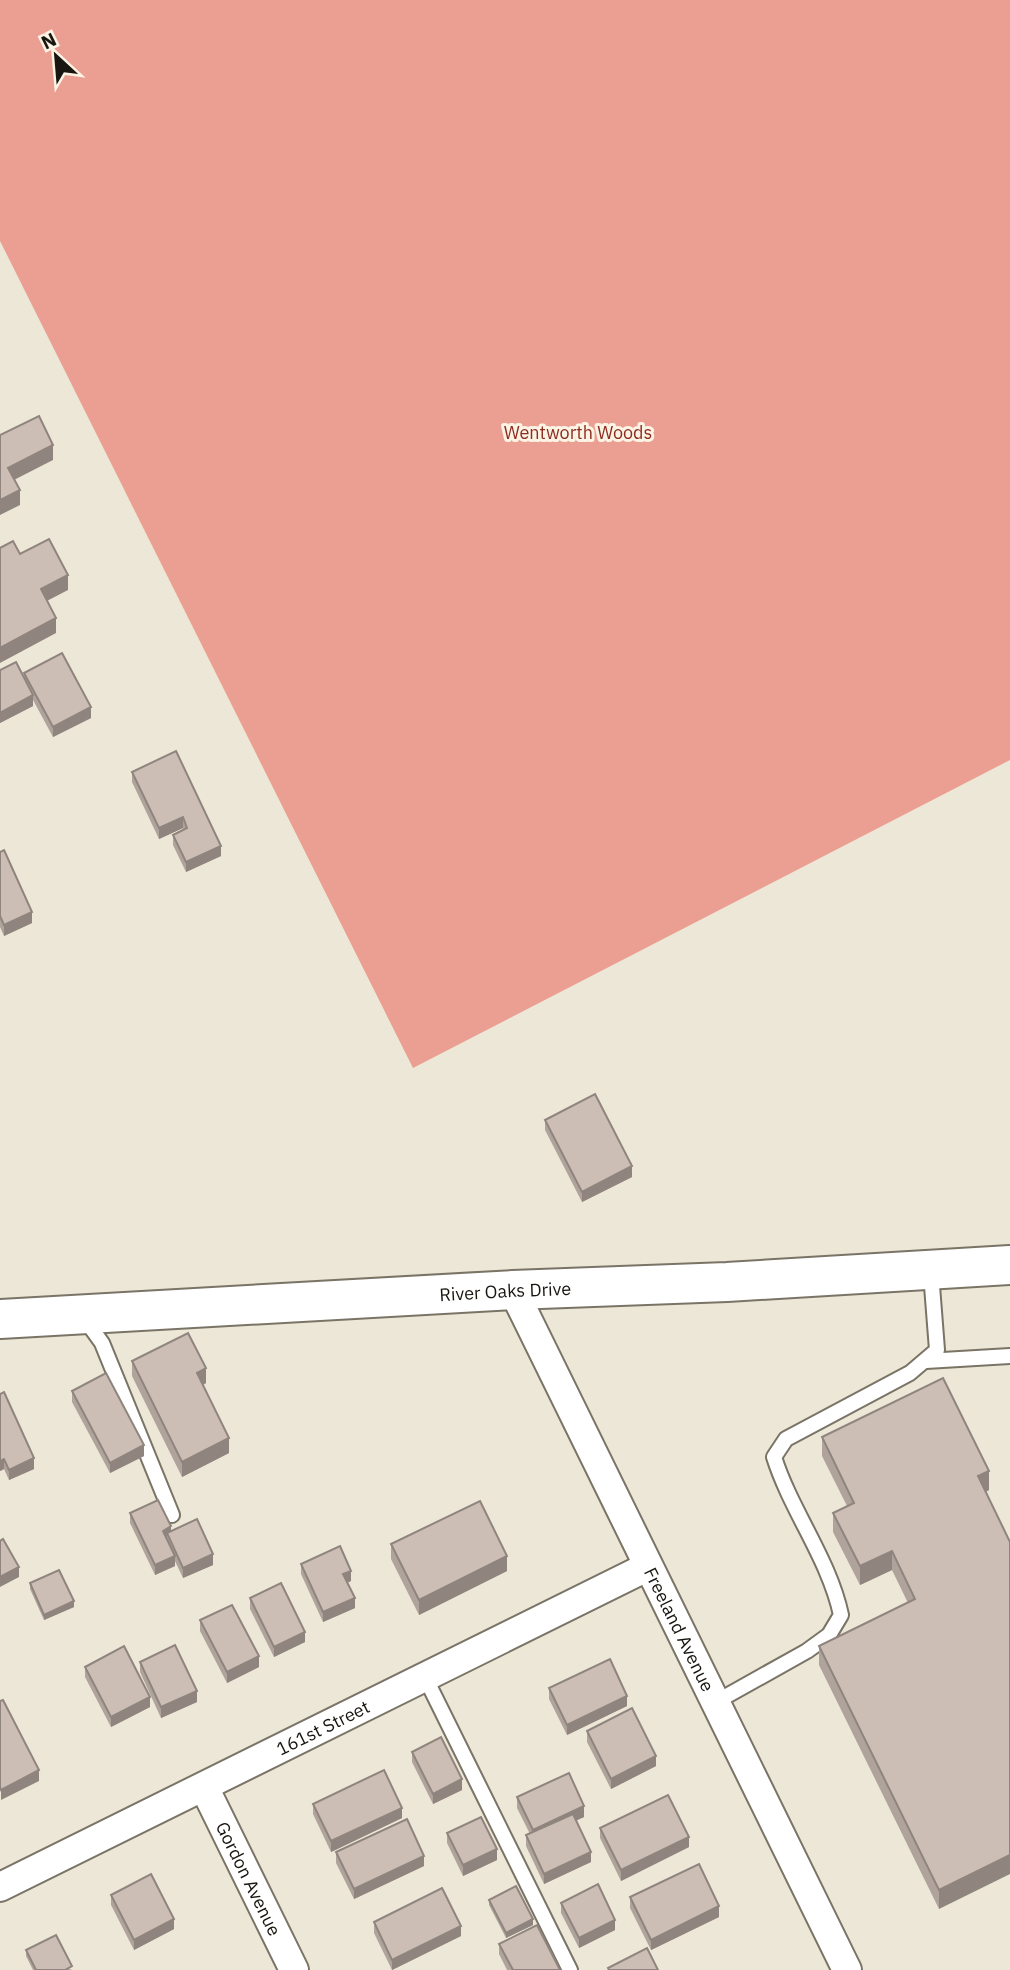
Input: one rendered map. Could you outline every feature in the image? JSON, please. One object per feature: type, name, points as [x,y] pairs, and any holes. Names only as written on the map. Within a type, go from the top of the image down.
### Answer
[{"type":"main road","name":"River Oaks Drive","points":[[0,1319],[1010,1265]]},
{"type":"street","name":"Freeland Avenue","points":[[513,1290],[847,1970]]},
{"type":"street","name":"161st Street","points":[[0,1887],[648,1567]]},
{"type":"street","name":"Gordon Avenue","points":[[204,1787],[294,1970]]},
{"type":"lane","points":[[715,1703],[807,1651],[829,1635],[841,1615],[836,1591],[782,1480],[774,1457],[786,1439],[910,1373],[937,1350],[930,1270]]},
{"type":"lane","points":[[81,1314],[102,1343],[172,1515]]},
{"type":"lane","points":[[926,1361],[1010,1356]]},
{"type":"lane","points":[[425,1677],[570,1970]]},
{"type":"green space","name":"Wentworth Woods","points":[[0,0],[1010,0],[1010,760],[413,1068],[0,241]]},
{"type":"building","points":[[39,416],[53,445],[8,468],[20,490],[0,500],[0,435]]},
{"type":"building","points":[[49,539],[68,575],[41,589],[56,618],[0,648],[0,548],[13,541],[20,554]]},
{"type":"building","points":[[62,653],[91,707],[53,727],[24,673]]},
{"type":"building","points":[[16,662],[33,695],[0,713],[0,670]]},
{"type":"building","points":[[176,751],[221,846],[186,862],[173,835],[187,828],[183,817],[159,828],[132,772]]},
{"type":"building","points":[[4,850],[32,912],[4,925],[0,916],[0,852]]},
{"type":"building","points":[[595,1094],[632,1166],[582,1192],[545,1120]]},
{"type":"building","points":[[188,1333],[206,1368],[197,1373],[229,1438],[182,1462],[132,1361]]},
{"type":"building","points":[[106,1373],[144,1445],[110,1463],[72,1391]]},
{"type":"building","points":[[943,1378],[989,1471],[978,1476],[1010,1542],[1010,1855],[939,1890],[819,1646],[915,1599],[892,1551],[860,1566],[833,1513],[854,1503],[822,1437]]},
{"type":"building","points":[[4,1392],[34,1458],[9,1470],[4,1459],[0,1461],[0,1394]]},
{"type":"building","points":[[158,1500],[171,1526],[163,1531],[175,1556],[155,1565],[130,1513]]},
{"type":"building","points":[[480,1501],[507,1556],[419,1600],[391,1544]]},
{"type":"building","points":[[197,1519],[213,1554],[183,1568],[167,1533]]},
{"type":"building","points":[[3,1539],[19,1567],[0,1577],[0,1541]]},
{"type":"building","points":[[340,1546],[351,1571],[343,1574],[355,1598],[323,1612],[301,1564]]},
{"type":"building","points":[[59,1570],[74,1601],[44,1615],[30,1583]]},
{"type":"building","points":[[281,1583],[305,1632],[274,1647],[250,1598]]},
{"type":"building","points":[[232,1605],[259,1656],[227,1672],[200,1620]]},
{"type":"building","points":[[175,1645],[197,1691],[161,1707],[140,1662]]},
{"type":"building","points":[[124,1646],[150,1697],[111,1717],[85,1667]]},
{"type":"building","points":[[610,1659],[627,1696],[567,1725],[549,1688]]},
{"type":"building","points":[[3,1700],[39,1770],[1,1790],[0,1701]]},
{"type":"building","points":[[632,1708],[656,1756],[611,1779],[587,1731]]},
{"type":"building","points":[[441,1737],[462,1779],[433,1794],[412,1752]]},
{"type":"building","points":[[384,1770],[402,1808],[331,1841],[313,1804]]},
{"type":"building","points":[[569,1773],[584,1806],[533,1830],[517,1797]]},
{"type":"building","points":[[668,1795],[689,1837],[621,1870],[600,1828]]},
{"type":"building","points":[[573,1814],[591,1852],[544,1874],[526,1835]]},
{"type":"building","points":[[481,1817],[497,1849],[463,1865],[447,1833]]},
{"type":"building","points":[[407,1819],[424,1856],[354,1889],[336,1852]]},
{"type":"building","points":[[699,1864],[719,1906],[651,1940],[630,1897]]},
{"type":"building","points":[[151,1874],[174,1919],[134,1940],[111,1895]]},
{"type":"building","points":[[598,1884],[615,1920],[579,1938],[561,1903]]},
{"type":"building","points":[[516,1886],[533,1919],[506,1933],[489,1900]]},
{"type":"building","points":[[442,1888],[461,1926],[392,1960],[374,1922]]},
{"type":"building","points":[[537,1925],[560,1970],[513,1970],[499,1944]]},
{"type":"building","points":[[56,1935],[72,1966],[65,1970],[36,1970],[26,1950]]},
{"type":"building","points":[[647,1948],[658,1970],[609,1970],[608,1968]]}]
